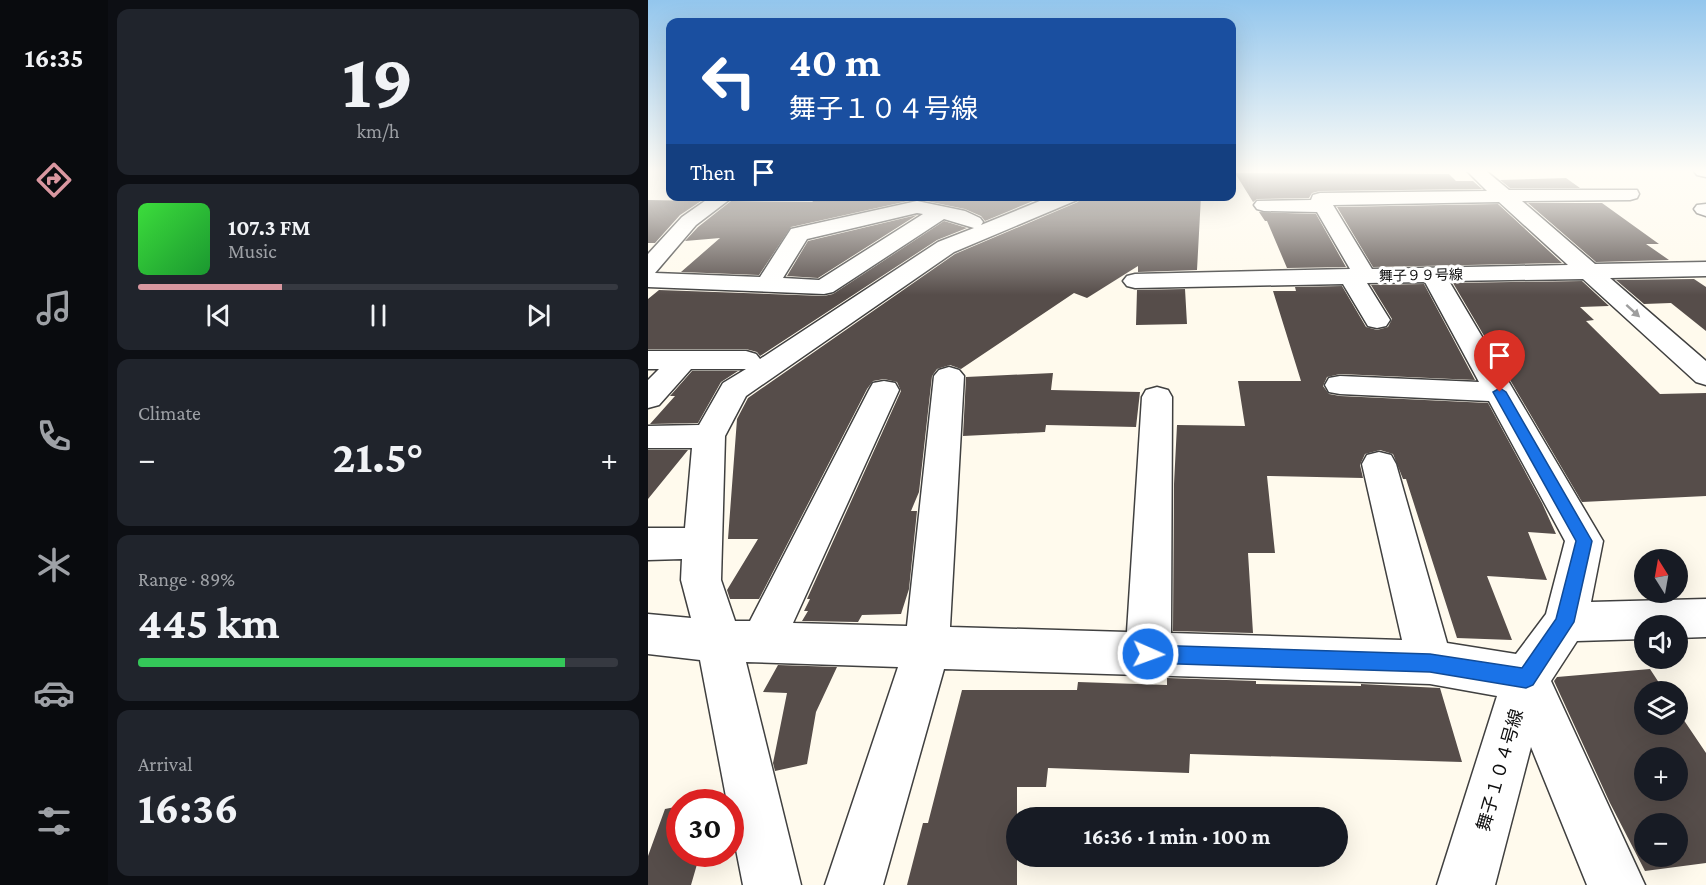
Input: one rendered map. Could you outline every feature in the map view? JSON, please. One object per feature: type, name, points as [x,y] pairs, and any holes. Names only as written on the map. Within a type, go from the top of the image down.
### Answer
[{"type":"street","points":[[648,268],[689,221],[701,212]]},
{"type":"street","points":[[767,285],[799,234],[894,212]]},
{"type":"street","points":[[648,280],[824,287],[940,212]]},
{"type":"street","points":[[942,212],[958,215],[973,222]]},
{"type":"street","points":[[772,885],[740,642],[701,580],[709,436],[734,390],[946,247],[1030,212]]},
{"type":"street","points":[[1327,212],[1377,320]]},
{"type":"street","points":[[1523,212],[1706,376]]},
{"type":"street","name":"舞子９９号線","points":[[1135,281],[1706,269]]},
{"type":"street","name":"舞子１０４号線","points":[[1433,275],[1584,541],[1565,622],[1526,678],[1467,885]]},
{"type":"street","points":[[648,360],[746,360]]},
{"type":"street","points":[[648,398],[683,360]]},
{"type":"street","points":[[854,885],[927,648],[949,376]]},
{"type":"street","points":[[1340,385],[1500,392]]},
{"type":"street","points":[[740,642],[884,390]]},
{"type":"street","points":[[1148,654],[1157,397]]},
{"type":"street","points":[[648,437],[709,436]]},
{"type":"street","points":[[1379,464],[1430,663]]},
{"type":"street","points":[[648,544],[704,543]]},
{"type":"street","points":[[1565,622],[1706,618]]},
{"type":"street","points":[[648,634],[740,642],[1430,663],[1526,678],[1616,885]]},
{"type":"building","points":[[648,212],[684,212],[655,243],[648,243]]},
{"type":"building","points":[[717,212],[857,212],[791,227],[759,275],[681,272],[720,238],[685,241]]},
{"type":"building","points":[[973,212],[1006,212],[985,221],[981,216]]},
{"type":"building","points":[[1054,212],[1200,212],[1197,270],[1138,272],[1138,266],[1087,298],[1074,293],[961,369],[950,365],[937,369],[932,376],[919,492],[911,511],[917,511],[909,589],[901,614],[862,615],[858,622],[802,621],[808,611],[804,611],[810,599],[807,599],[901,391],[897,382],[884,379],[873,381],[867,389],[759,599],[730,599],[727,590],[758,539],[728,539],[737,419],[748,398],[955,254]]},
{"type":"building","points":[[1259,212],[1316,214],[1346,267],[1287,268],[1267,221]]},
{"type":"building","points":[[1340,212],[1507,212],[1562,263],[1373,267]]},
{"type":"building","points":[[1539,212],[1615,212],[1659,244],[1646,244],[1669,260],[1596,262]]},
{"type":"building","points":[[917,215],[818,278],[787,276],[808,241]]},
{"type":"building","points":[[944,221],[967,228],[937,240],[760,356],[757,352],[746,349],[648,349],[648,299],[659,290],[824,296],[833,294]]},
{"type":"building","points":[[1694,279],[1706,287],[1706,331],[1671,303],[1644,304],[1616,280]]},
{"type":"building","points":[[1582,281],[1609,306],[1580,307],[1594,320],[1586,321],[1660,394],[1706,393],[1706,496],[1582,502],[1453,283]]},
{"type":"building","points":[[1424,284],[1475,380],[1340,374],[1327,377],[1323,386],[1329,394],[1340,396],[1488,403],[1542,503],[1556,534],[1528,532],[1547,580],[1487,576],[1512,640],[1457,638],[1406,479],[1403,479],[1393,454],[1380,450],[1365,454],[1360,465],[1363,478],[1267,476],[1275,553],[1248,553],[1253,633],[1173,631],[1174,484],[1177,425],[1245,426],[1238,381],[1301,381],[1273,291],[1296,291],[1295,287],[1342,286],[1366,327],[1377,330],[1388,327],[1392,319],[1371,285]]},
{"type":"building","points":[[1185,289],[1187,324],[1136,325],[1137,290]]},
{"type":"building","points":[[692,371],[738,371],[721,382],[698,423],[650,424],[675,396],[670,396]]},
{"type":"building","points":[[1053,373],[1051,390],[1140,392],[1136,427],[1046,425],[1045,432],[963,436],[966,377]]},
{"type":"building","points":[[648,450],[688,450],[648,499]]},
{"type":"building","points":[[778,665],[837,667],[816,712],[807,764],[775,771],[773,763],[787,693],[763,692]]},
{"type":"building","points":[[1650,669],[1658,681],[1634,681],[1634,735],[1688,735],[1688,726],[1706,753],[1706,863],[1688,865],[1688,813],[1634,813],[1634,850],[1554,681],[1557,677]]},
{"type":"building","points":[[1167,678],[1256,681],[1256,684],[1361,686],[1361,684],[1440,688],[1462,762],[1190,754],[1189,773],[1048,768],[1046,787],[1017,787],[1017,807],[1006,807],[1006,867],[1017,867],[1017,885],[907,885],[923,823],[928,823],[962,690],[1077,690],[1078,682],[1167,685]]},
{"type":"building","points":[[665,809],[666,867],[696,867],[691,885],[648,885],[648,856]]},
{"type":"building","points":[[1643,867],[1676,867],[1645,871]]},
{"type":"route","points":[[1148,654],[1430,663],[1526,678],[1565,622],[1584,541],[1500,392]]}]
